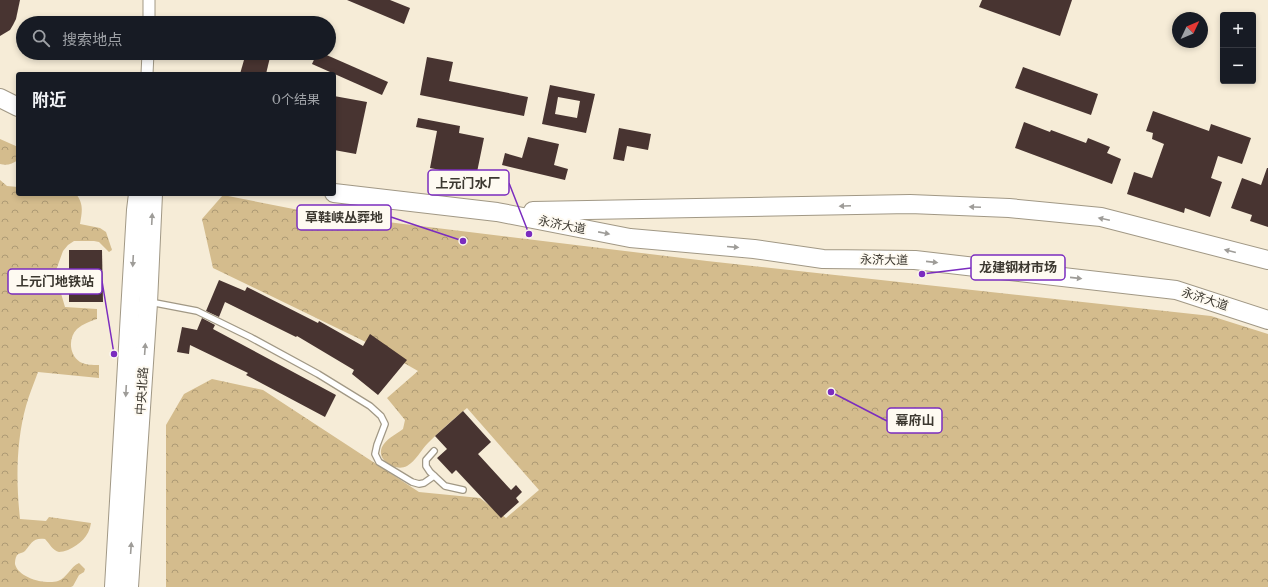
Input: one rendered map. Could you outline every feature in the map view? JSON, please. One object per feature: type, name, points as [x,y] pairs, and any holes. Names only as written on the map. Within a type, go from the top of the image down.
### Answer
[{"type":"main road","points":[[0,89],[16,96]]},
{"type":"main road","points":[[0,98],[16,106]]},
{"type":"main road","name":"永济大道","points":[[336,193],[497,212],[630,238],[754,249],[823,259],[915,260],[1176,290],[1268,320]]},
{"type":"main road","name":"中央北路","points":[[114,587],[138,196]]},
{"type":"main road","name":"中央北路","points":[[129,587],[148,302],[153,196]]},
{"type":"main road","name":"永济大道","points":[[497,212],[910,204],[1009,208],[1101,217],[1268,260]]},
{"type":"street","points":[[149,0],[149,16]]},
{"type":"street","points":[[147,72],[148,60]]},
{"type":"lane","points":[[148,302],[196,311],[318,374],[370,406],[381,416],[385,424],[375,454],[379,462],[412,482],[419,484],[424,483],[434,476]]},
{"type":"lane","points":[[434,451],[426,460],[426,466],[445,486],[463,490]]},
{"type":"green space","points":[[0,139],[16,146],[16,162],[5,165],[0,164]]},
{"type":"green space","points":[[0,180],[7,186],[16,187],[16,196],[78,196],[82,212],[80,224],[100,228],[106,232],[112,250],[109,252],[99,242],[74,241],[63,251],[55,273],[65,307],[97,309],[97,319],[77,329],[72,337],[71,346],[76,359],[80,362],[99,365],[99,378],[38,372],[26,406],[20,434],[18,491],[20,519],[46,521],[49,517],[91,523],[86,536],[80,543],[68,550],[59,552],[53,549],[45,539],[35,540],[24,552],[17,555],[15,564],[17,569],[27,577],[40,581],[53,582],[61,580],[73,567],[79,563],[85,569],[71,587],[0,587]]},
{"type":"green space","points":[[222,196],[228,196],[314,213],[707,261],[1211,316],[1268,334],[1268,587],[166,587],[166,425],[184,394],[212,379],[263,390],[419,492],[480,498],[506,518],[539,490],[467,408],[437,434],[407,466],[398,468],[384,461],[381,452],[382,447],[388,439],[403,429],[405,420],[387,398],[418,371],[376,347],[213,268],[202,219]]},
{"type":"building","points":[[0,0],[20,0],[16,19],[13,25],[10,30],[0,36]]},
{"type":"building","points":[[347,0],[390,0],[410,8],[404,24]]},
{"type":"building","points":[[982,0],[1072,0],[1060,36],[979,7]]},
{"type":"building","points":[[427,57],[453,62],[449,81],[528,97],[524,116],[420,95]]},
{"type":"building","points":[[336,59],[388,82],[382,95],[336,75],[336,72],[330,72],[312,64],[314,60]]},
{"type":"building","points":[[244,60],[269,60],[266,72],[241,72]]},
{"type":"building","points":[[1023,67],[1098,94],[1091,115],[1015,88]]},
{"type":"building","points":[[550,85],[595,94],[586,133],[542,124]],"holes":[[[558,97],[580,101],[577,118],[555,114]]]},
{"type":"building","points":[[336,96],[367,102],[356,154],[336,150]]},
{"type":"building","points":[[1153,111],[1209,131],[1211,124],[1251,138],[1242,164],[1218,156],[1211,178],[1222,182],[1210,217],[1185,208],[1184,213],[1127,194],[1134,172],[1152,178],[1164,144],[1152,139],[1153,133],[1146,131]]},
{"type":"building","points":[[418,118],[460,126],[459,133],[484,138],[476,177],[430,168],[437,131],[416,127]]},
{"type":"building","points":[[1024,122],[1086,143],[1088,138],[1110,147],[1107,153],[1121,159],[1112,184],[1015,148]]},
{"type":"building","points":[[619,128],[651,134],[648,150],[627,146],[624,161],[613,159]]},
{"type":"building","points":[[528,137],[559,144],[554,165],[568,169],[565,180],[502,165],[505,153],[522,158]]},
{"type":"building","points":[[1267,168],[1268,227],[1250,221],[1252,215],[1231,208],[1242,178],[1261,185]]},
{"type":"building","points":[[69,250],[102,250],[103,302],[69,302]]},
{"type":"building","points":[[219,280],[245,291],[247,287],[318,323],[319,321],[363,346],[370,334],[407,360],[378,395],[352,374],[354,370],[297,336],[296,337],[225,302],[219,317],[206,311]]},
{"type":"building","points":[[202,318],[215,325],[213,329],[336,395],[325,417],[246,375],[248,373],[190,345],[189,354],[177,352],[182,327],[197,330]]},
{"type":"building","points":[[463,411],[491,442],[478,454],[511,490],[516,485],[522,492],[516,498],[519,502],[501,518],[456,470],[452,474],[437,458],[447,449],[435,436]]},
{"type":"place","name":"上元门水厂","points":[[529,234]]},
{"type":"place","name":"草鞋峡丛葬地","points":[[463,241]]},
{"type":"place","name":"龙建钢材市场","points":[[922,274]]},
{"type":"place","name":"上元门地铁站","points":[[114,354]]},
{"type":"place","name":"幕府山","points":[[831,392]]}]
